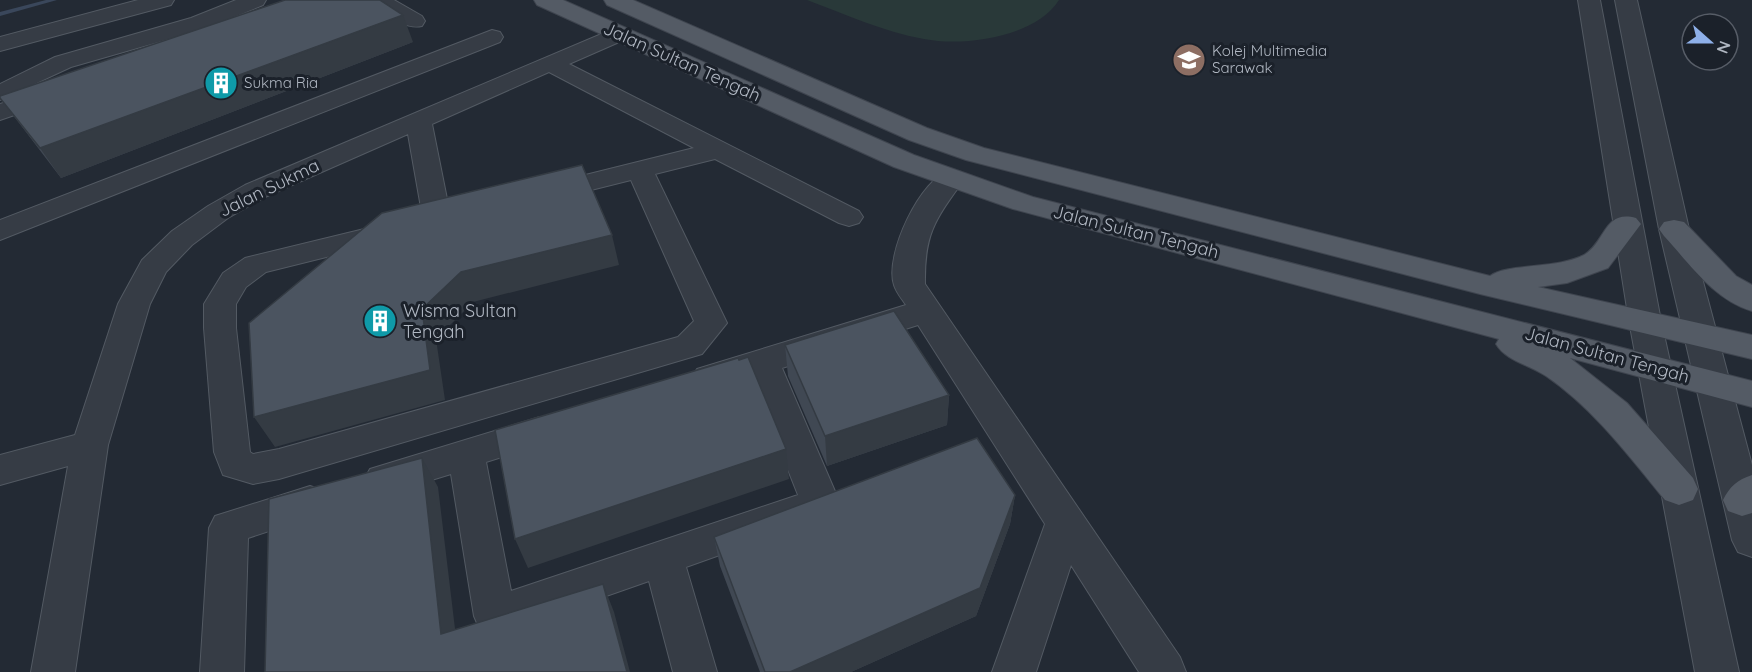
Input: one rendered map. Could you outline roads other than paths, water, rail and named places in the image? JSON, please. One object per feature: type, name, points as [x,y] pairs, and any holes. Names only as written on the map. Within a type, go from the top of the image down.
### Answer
[{"type":"main road","name":"Jalan Sultan Tengah","points":[[545,0],[868,145],[951,178],[1023,203],[1458,315],[1752,394]]},
{"type":"main road","name":"Jalan Sultan Tengah","points":[[615,0],[918,134],[975,154],[1480,284],[1752,347]]},
{"type":"main road","points":[[1480,284],[1567,273],[1597,261],[1626,224]]},
{"type":"main road","points":[[1674,229],[1725,283],[1752,300]]},
{"type":"main road","points":[[1458,315],[1558,367],[1614,413],[1679,489]]},
{"type":"street","points":[[0,44],[163,0]]},
{"type":"street","points":[[2,104],[63,62],[199,23],[255,0]]},
{"type":"street","points":[[379,0],[414,21]]},
{"type":"street","points":[[1589,0],[1622,184],[1626,224],[1717,672]]},
{"type":"street","points":[[1626,0],[1674,229],[1699,335],[1747,496],[1752,540]]},
{"type":"street","name":"Jalan Sukma","points":[[53,672],[90,445],[134,304],[153,267],[182,238],[218,212],[255,191],[618,34]]},
{"type":"street","points":[[177,52],[221,37]]},
{"type":"street","points":[[0,231],[492,37]]},
{"type":"street","points":[[550,64],[849,217]]},
{"type":"street","points":[[2,104],[65,90]]},
{"type":"street","points":[[418,120],[448,217],[256,265],[234,280],[220,304],[220,328],[232,452],[236,464],[253,469],[279,464],[690,346],[711,323],[640,170]]},
{"type":"street","points":[[516,200],[717,150]]},
{"type":"street","points":[[951,178],[916,226],[909,256],[909,285],[1164,672]]},
{"type":"street","points":[[683,387],[925,311]]},
{"type":"street","points":[[466,454],[495,616],[821,503],[762,362]]},
{"type":"street","points":[[222,672],[229,528],[569,422]]},
{"type":"street","points":[[0,470],[90,445]]},
{"type":"street","points":[[1014,672],[1065,522]]},
{"type":"street","points":[[663,558],[695,672]]},
{"type":"waterway","points":[[0,14],[54,0]]},
{"type":"place","name":"Kolej Multimedia Sarawak","points":[[1189,60]]},
{"type":"place","name":"Sukma Ria","points":[[221,83]]},
{"type":"place","name":"Wisma Sultan Tengah","points":[[380,321]]}]
